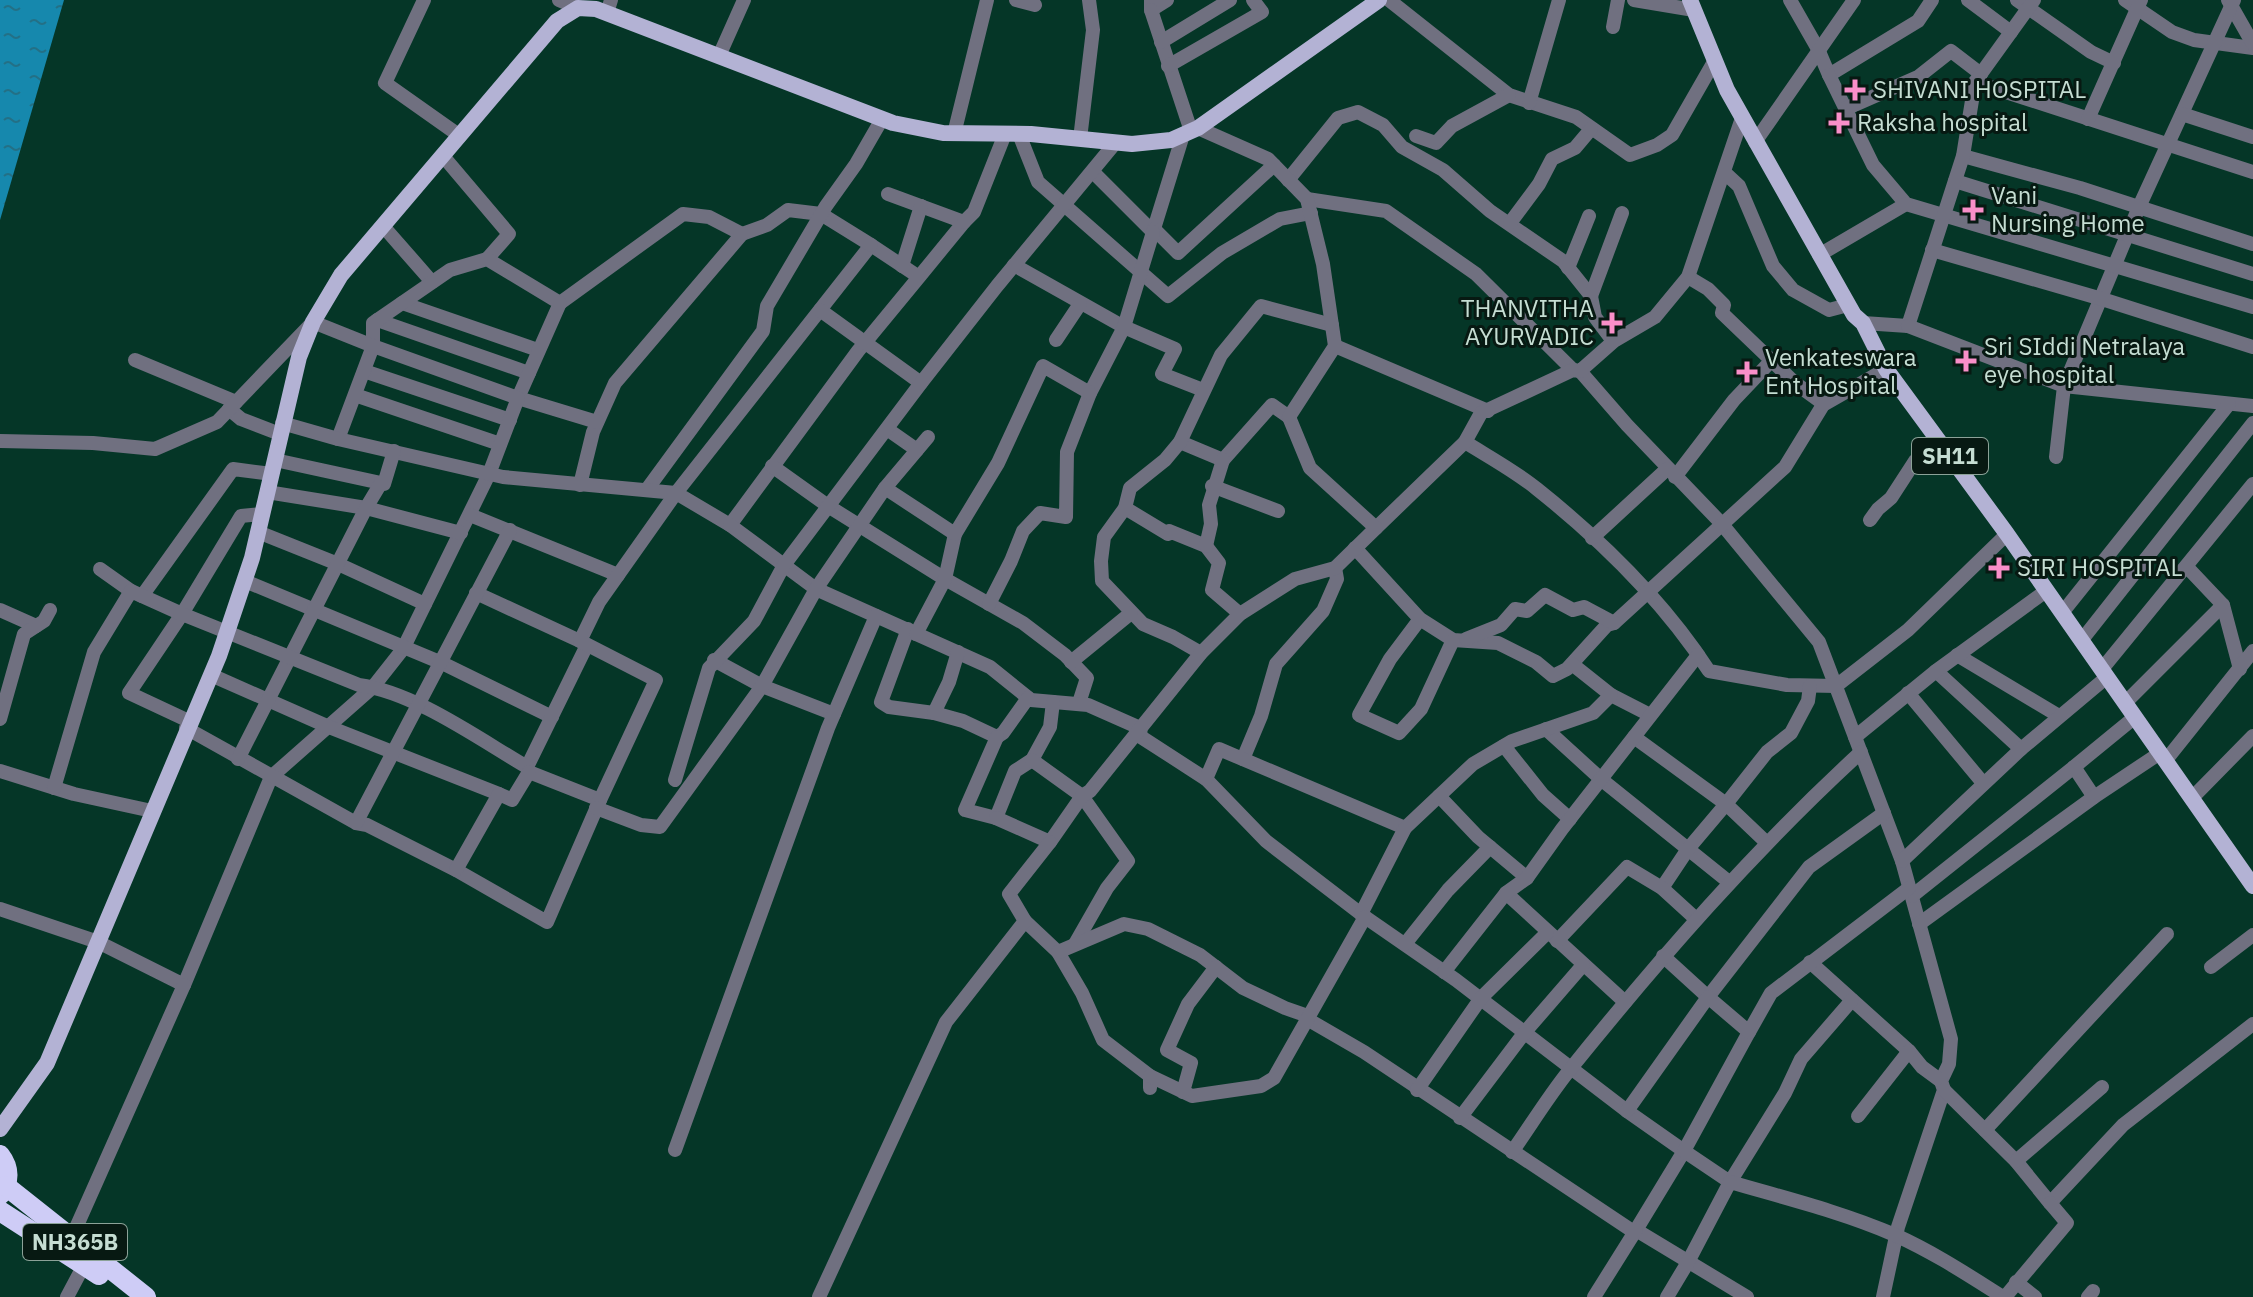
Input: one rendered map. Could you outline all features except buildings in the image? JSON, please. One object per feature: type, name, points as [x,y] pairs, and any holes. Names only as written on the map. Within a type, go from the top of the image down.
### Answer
[{"type":"highway","name":"NH365B","points":[[0,1155],[7,1168],[3,1190],[146,1297]]},
{"type":"highway","points":[[0,1211],[132,1297]]},
{"type":"main road","points":[[0,1129],[47,1063],[211,675],[245,581],[299,357],[313,322],[341,275],[557,21],[578,8],[609,6],[719,56],[882,119],[954,134],[1012,134],[1132,144],[1158,141],[1191,131],[1379,0]]},
{"type":"main road","name":"SH11","points":[[1692,5],[1727,90],[1848,305],[1863,323],[1886,369],[2007,534],[2252,882]]},
{"type":"street","points":[[424,0],[385,83],[460,136]]},
{"type":"street","points":[[559,0],[578,8]]},
{"type":"street","points":[[719,56],[744,0]]},
{"type":"street","points":[[954,134],[987,0]]},
{"type":"street","points":[[1016,0],[1035,5]]},
{"type":"street","points":[[1080,139],[1093,30],[1089,0]]},
{"type":"street","points":[[989,604],[1023,531],[1040,513],[1066,517],[1067,452],[1090,393],[1124,327],[1153,231],[1191,131],[1151,5],[1167,0]]},
{"type":"street","points":[[1161,42],[1230,0]]},
{"type":"street","points":[[1168,66],[1262,12],[1253,0]]},
{"type":"street","points":[[1389,0],[1509,95],[1576,117],[1630,155],[1657,145],[1672,135],[1715,60]]},
{"type":"street","points":[[1529,103],[1559,0]]},
{"type":"street","points":[[1613,27],[1618,0]]},
{"type":"street","points":[[1634,0],[1692,5]]},
{"type":"street","points":[[1790,0],[1818,49],[1873,165],[1906,204],[2253,307]]},
{"type":"street","points":[[1755,142],[1854,0]]},
{"type":"street","points":[[1829,75],[1918,21],[1932,0]]},
{"type":"street","points":[[1968,0],[2011,32]]},
{"type":"street","points":[[2056,457],[2064,386],[2139,207],[2231,2]]},
{"type":"street","points":[[2231,2],[2253,46]]},
{"type":"street","points":[[1908,326],[1963,156],[1978,78],[2011,32],[2026,3],[2091,52],[2114,63]]},
{"type":"street","points":[[2088,119],[2114,63],[2134,3],[2172,32],[2194,40],[2253,46]]},
{"type":"street","points":[[1845,109],[1918,77],[1951,51],[1978,78],[2088,119],[2253,172]]},
{"type":"street","points":[[1416,136],[1436,143],[1452,126],[1509,95]]},
{"type":"street","points":[[1288,180],[1338,118],[1358,112],[1383,125],[1402,147],[1443,170],[1490,211],[1563,261],[1591,296],[1595,317],[1614,341]]},
{"type":"street","points":[[2182,114],[2253,137]]},
{"type":"street","points":[[1611,695],[1593,713],[1504,746],[1473,764],[1405,828],[1363,915],[1274,1078],[1261,1086],[1192,1096],[1150,1082],[1103,1040],[1082,993],[1058,952],[1025,921],[1009,894],[1082,796],[1090,791],[1201,653],[1240,614],[1295,579],[1335,568],[1465,442],[1481,413],[1577,370],[1614,341],[1655,317],[1688,277],[1742,118]]},
{"type":"street","points":[[648,488],[763,331],[767,306],[882,119]]},
{"type":"street","points":[[1510,223],[1539,184],[1552,159],[1575,148],[1591,129]]},
{"type":"street","points":[[1191,131],[1268,159],[1309,206],[1323,264],[1335,346],[1289,417]]},
{"type":"street","points":[[1012,134],[1038,182],[1168,296],[1222,253],[1309,206],[1386,211],[1476,274],[1577,370],[1721,523],[1819,642],[1902,861],[1951,1039],[1949,1064],[1896,1236],[1883,1297]]},
{"type":"street","points":[[730,525],[865,342],[974,212],[1012,134]]},
{"type":"street","points":[[675,780],[714,660],[735,643],[754,621],[784,565],[828,506],[1014,265],[1116,142]]},
{"type":"street","points":[[338,439],[373,346],[373,323],[450,270],[487,259],[509,234],[443,156]]},
{"type":"street","points":[[1963,156],[2253,244]]},
{"type":"street","points":[[1093,172],[1178,253],[1274,165]]},
{"type":"street","points":[[1725,173],[1739,186],[1773,266],[1793,290],[1829,310],[1848,305]]},
{"type":"street","points":[[1955,181],[2253,274]]},
{"type":"street","points":[[888,194],[964,222]]},
{"type":"street","points":[[1819,255],[1906,204]]},
{"type":"street","points":[[902,266],[921,206]]},
{"type":"street","points":[[580,485],[597,422],[615,383],[742,234],[767,225],[788,210],[821,214],[919,277]]},
{"type":"street","points":[[1591,296],[1622,213]]},
{"type":"street","points":[[71,1239],[184,985],[271,777],[373,687],[403,649],[489,474],[560,303],[683,214],[709,217],[742,234]]},
{"type":"street","points":[[1568,268],[1589,216]]},
{"type":"street","points":[[383,226],[432,282]]},
{"type":"street","points":[[211,675],[268,702],[512,800],[552,717],[599,602],[676,493],[871,245]]},
{"type":"street","points":[[1932,250],[2253,347]]},
{"type":"street","points":[[487,259],[560,303]]},
{"type":"street","points":[[1014,265],[1124,327],[1175,349],[1162,374],[1203,390]]},
{"type":"street","points":[[1688,277],[1724,305],[1722,313],[1771,361],[1824,404]]},
{"type":"street","points":[[402,303],[538,350]]},
{"type":"street","points":[[1056,340],[1080,304]]},
{"type":"street","points":[[1201,653],[1143,624],[1102,581],[1104,537],[1125,508],[1130,488],[1165,460],[1180,442],[1221,355],[1261,306],[1332,325]]},
{"type":"street","points":[[820,310],[921,383]]},
{"type":"street","points":[[377,320],[529,373]]},
{"type":"street","points":[[0,441],[93,443],[155,449],[217,422],[313,322],[518,398],[597,422]]},
{"type":"street","points":[[1863,323],[1908,326],[2064,386],[2253,406]]},
{"type":"street","points":[[1335,346],[1488,411]]},
{"type":"street","points":[[135,360],[232,406],[241,419],[489,474],[676,493],[730,525],[816,589],[990,667],[1028,698],[1079,703],[1140,728]]},
{"type":"street","points":[[1592,538],[1671,473],[1771,361]]},
{"type":"street","points":[[997,737],[963,721],[934,713],[889,707],[881,702],[912,631],[945,579],[955,534],[998,463],[1043,366],[1090,393]]},
{"type":"street","points":[[1355,548],[1420,619],[1457,641],[1498,643],[1536,662],[1553,676],[1567,669],[1607,625],[1614,623],[1785,467],[1824,404],[1886,369]]},
{"type":"street","points":[[364,371],[510,420]]},
{"type":"street","points":[[355,395],[500,444]]},
{"type":"street","points":[[2062,613],[2229,404]]},
{"type":"street","points":[[1206,546],[1211,524],[1209,505],[1212,486],[1223,460],[1272,405],[1289,417],[1310,468],[1376,528]]},
{"type":"street","points":[[2081,641],[2253,423]]},
{"type":"street","points":[[887,429],[917,450]]},
{"type":"street","points":[[100,569],[137,594],[182,614],[359,685],[373,687],[419,705],[528,770],[641,825],[660,827],[762,686],[816,589],[858,525],[928,437]]},
{"type":"street","points":[[1870,520],[1891,498],[1915,461],[1939,441]]},
{"type":"street","points":[[1180,442],[1223,460]]},
{"type":"street","points":[[1465,442],[1535,487],[1592,538],[1647,593],[1709,671],[1810,686],[1836,686],[1908,630],[2007,534]]},
{"type":"street","points":[[54,788],[94,652],[233,469],[273,467],[384,484],[394,451]]},
{"type":"street","points":[[772,466],[858,525],[1023,623],[1087,678],[1079,703]]},
{"type":"street","points":[[238,759],[381,483]]},
{"type":"street","points":[[1902,861],[2104,673],[2253,484]]},
{"type":"street","points":[[1212,486],[1278,511]]},
{"type":"street","points":[[885,488],[955,534]]},
{"type":"street","points":[[267,492],[366,508],[461,533]]},
{"type":"street","points":[[1125,508],[1168,534],[1169,531],[1206,546],[1219,563],[1212,590],[1240,614]]},
{"type":"street","points":[[262,514],[241,516],[182,614],[129,693],[188,725],[238,759],[356,823],[367,825],[456,870],[547,922],[656,680],[476,593]]},
{"type":"street","points":[[470,515],[618,575]]},
{"type":"street","points":[[356,823],[510,530]]},
{"type":"street","points":[[258,532],[425,604]]},
{"type":"street","points":[[2187,567],[2223,605],[2240,669]]},
{"type":"street","points":[[1243,759],[1261,716],[1276,664],[1323,611],[1337,579],[1335,568]]},
{"type":"street","points":[[245,581],[442,663],[552,717]]},
{"type":"street","points":[[1855,737],[1936,671],[2046,591]]},
{"type":"street","points":[[1420,619],[1390,659],[1359,715],[1399,733],[1421,709],[1457,641],[1501,625],[1515,609],[1527,611],[1545,595],[1573,610],[1584,607],[1614,623]]},
{"type":"street","points":[[1594,1297],[1684,1151],[1771,993],[2074,767],[2130,710],[2223,605]]},
{"type":"street","points":[[0,610],[36,626]]},
{"type":"street","points":[[0,719],[24,634],[44,621],[50,610]]},
{"type":"street","points":[[1071,662],[1131,613]]},
{"type":"street","points":[[675,1150],[834,714],[876,616]]},
{"type":"street","points":[[1919,924],[2094,797],[2163,757],[2253,651]]},
{"type":"street","points":[[934,713],[949,682],[958,652]]},
{"type":"street","points":[[1444,972],[1506,893],[1527,878],[1698,655]]},
{"type":"street","points":[[1957,655],[2059,716]]},
{"type":"street","points":[[714,660],[762,686],[834,714]]},
{"type":"street","points":[[1572,664],[1611,695],[1650,715]]},
{"type":"street","points":[[1936,671],[2021,749]]},
{"type":"street","points":[[1662,888],[1688,849],[1767,752],[1791,733],[1805,708],[1810,686]]},
{"type":"street","points":[[1908,693],[1983,783]]},
{"type":"street","points":[[1028,698],[997,737],[965,810],[996,818],[1050,842]]},
{"type":"street","points":[[996,818],[1015,771],[1032,760],[1050,727],[1053,702]]},
{"type":"street","points":[[1140,728],[1141,737],[1206,779],[1266,841],[1363,915],[1481,998],[1627,1111],[1730,1182],[1850,1217],[1896,1236],[1940,1258],[2004,1297],[2067,1223],[2016,1161],[1909,1051],[1810,962]]},
{"type":"street","points":[[1546,729],[1602,780],[1729,882]]},
{"type":"street","points":[[2192,798],[2253,736]]},
{"type":"street","points":[[1634,737],[1726,804],[1767,843]]},
{"type":"street","points":[[1504,746],[1543,795],[1570,819]]},
{"type":"street","points":[[1206,779],[1219,749],[1405,828]]},
{"type":"street","points":[[1512,1152],[1572,1067],[1663,956],[1729,882],[1861,752]]},
{"type":"street","points":[[1032,760],[1082,796],[1128,861],[1107,888],[1075,944]]},
{"type":"street","points":[[2074,767],[2094,797]]},
{"type":"street","points":[[0,771],[54,788],[152,811]]},
{"type":"street","points":[[456,870],[499,794]]},
{"type":"street","points":[[1439,796],[1490,847],[1527,878]]},
{"type":"street","points":[[1627,1111],[1708,997],[1809,867],[1884,813]]},
{"type":"street","points":[[1405,944],[1448,890],[1490,847]]},
{"type":"street","points":[[1417,1090],[1481,998],[1627,867],[1662,888],[1696,919]]},
{"type":"street","points":[[1506,893],[1625,1002]]},
{"type":"street","points":[[0,909],[98,942],[184,985]]},
{"type":"street","points":[[819,1297],[946,1022],[1025,921]]},
{"type":"street","points":[[1058,952],[1124,924],[1161,935],[1200,955],[1243,988],[1307,1017],[1364,1052],[1631,1230],[1636,1230],[1746,1297]]},
{"type":"street","points":[[1985,1130],[2167,934]]},
{"type":"street","points":[[2211,967],[2253,935]]},
{"type":"street","points":[[1663,956],[1749,1032]]},
{"type":"street","points":[[1460,1118],[1525,1032],[1583,965]]},
{"type":"street","points":[[1183,1092],[1191,1063],[1167,1050],[1188,1004],[1216,967]]},
{"type":"street","points":[[1667,1297],[1730,1182],[1785,1093],[1801,1059],[1852,1000]]},
{"type":"street","points":[[2050,1203],[2123,1125],[2253,1024]]},
{"type":"street","points":[[1858,1116],[1909,1051]]},
{"type":"street","points":[[2016,1161],[2102,1087]]},
{"type":"street","points":[[67,1297],[84,1265]]},
{"type":"street","points":[[2016,1282],[2035,1297]]},
{"type":"water","points":[[0,0],[64,0],[0,220]]},
{"type":"place","name":"SHIVANI HOSPITAL","points":[[1855,90]]},
{"type":"place","name":"Raksha hospital","points":[[1839,123]]},
{"type":"place","name":"Vani Nursing Home","points":[[1973,210]]},
{"type":"place","name":"THANVITHA AYURVADIC","points":[[1612,323]]},
{"type":"place","name":"Sri SIddi Netralaya eye hospital","points":[[1966,361]]},
{"type":"place","name":"Venkateswara Ent Hospital","points":[[1747,372]]},
{"type":"place","name":"SIRI HOSPITAL","points":[[1999,568]]}]
